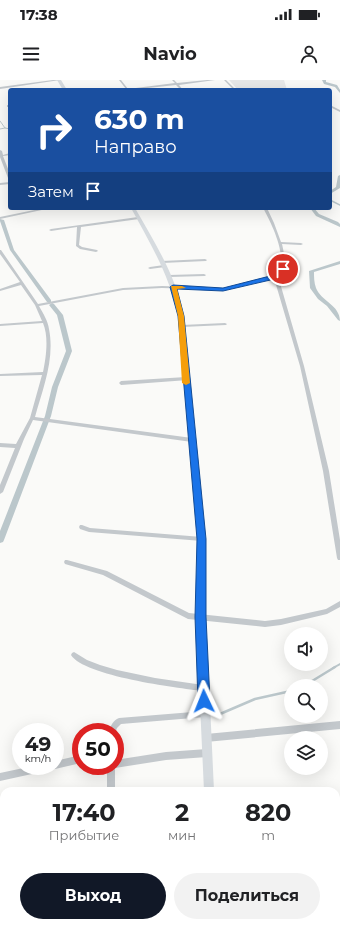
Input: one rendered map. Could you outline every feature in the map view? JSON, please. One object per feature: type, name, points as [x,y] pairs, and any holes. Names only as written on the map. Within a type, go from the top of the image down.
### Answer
[{"type":"main road","points":[[136,210],[138,218],[169,276],[179,307],[182,326],[202,539],[201,617],[204,714],[209,787]]},
{"type":"street","points":[[0,88],[59,80]]},
{"type":"street","points":[[173,80],[180,88]]},
{"type":"street","points":[[143,88],[214,80]]},
{"type":"street","points":[[227,80],[233,88]]},
{"type":"street","points":[[0,151],[8,173]]},
{"type":"street","points":[[0,218],[36,210]]},
{"type":"street","points":[[37,306],[114,290],[173,287],[223,290],[276,276],[282,272],[284,262],[280,243],[266,210]]},
{"type":"street","points":[[51,230],[138,218]]},
{"type":"street","points":[[79,227],[77,245],[81,248],[96,251]]},
{"type":"street","points":[[280,243],[301,244]]},
{"type":"street","points":[[0,251],[37,306],[44,322],[49,346],[45,373],[32,418],[18,446],[0,492]]},
{"type":"street","points":[[150,268],[163,264],[205,260]]},
{"type":"street","points":[[169,276],[204,275]]},
{"type":"street","points":[[276,276],[300,360],[326,471],[340,558]]},
{"type":"street","points":[[0,290],[22,283]]},
{"type":"street","points":[[0,326],[44,322]]},
{"type":"street","points":[[182,326],[225,324]]},
{"type":"street","points":[[0,375],[45,373]]},
{"type":"street","points":[[121,383],[186,379]]},
{"type":"street","points":[[32,418],[192,440]]},
{"type":"street","points":[[0,445],[18,446]]},
{"type":"street","points":[[82,527],[89,530],[202,539]]},
{"type":"street","points":[[67,562],[105,573],[188,616],[256,624],[281,622],[327,611],[340,604]]},
{"type":"street","points":[[74,655],[84,663],[135,677],[203,688]]},
{"type":"street","points":[[117,723],[119,721],[204,714]]},
{"type":"street","points":[[206,738],[340,725]]},
{"type":"street","points":[[124,763],[166,756],[207,753]]},
{"type":"street","points":[[0,777],[12,774]]},
{"type":"street","points":[[111,787],[112,775]]},
{"type":"shaded area","points":[[229,80],[284,80],[286,88],[236,88]]},
{"type":"waterway","points":[[324,80],[325,83],[336,86],[340,92]]},
{"type":"waterway","points":[[0,121],[5,128]]},
{"type":"waterway","points":[[0,129],[5,128]]},
{"type":"waterway","points":[[332,192],[338,188],[340,176]]},
{"type":"waterway","points":[[332,201],[340,205]]},
{"type":"waterway","points":[[313,210],[317,215],[340,226]]},
{"type":"waterway","points":[[2,220],[12,250],[49,301]]},
{"type":"waterway","points":[[340,262],[311,271],[313,288],[320,298],[329,305],[340,319]]},
{"type":"waterway","points":[[0,540],[48,416],[55,387],[69,351],[60,315],[52,305]]},
{"type":"waterway","points":[[333,668],[340,664]]},
{"type":"waterway","points":[[315,679],[335,667]]},
{"type":"waterway","points":[[220,714],[255,699],[284,693]]},
{"type":"slow traffic","points":[[182,288],[173,287],[181,316],[186,383]]},
{"type":"route","points":[[204,701],[201,617],[202,539],[198,511],[181,316],[173,287],[223,290],[258,282],[276,276],[282,272],[283,269]]}]
